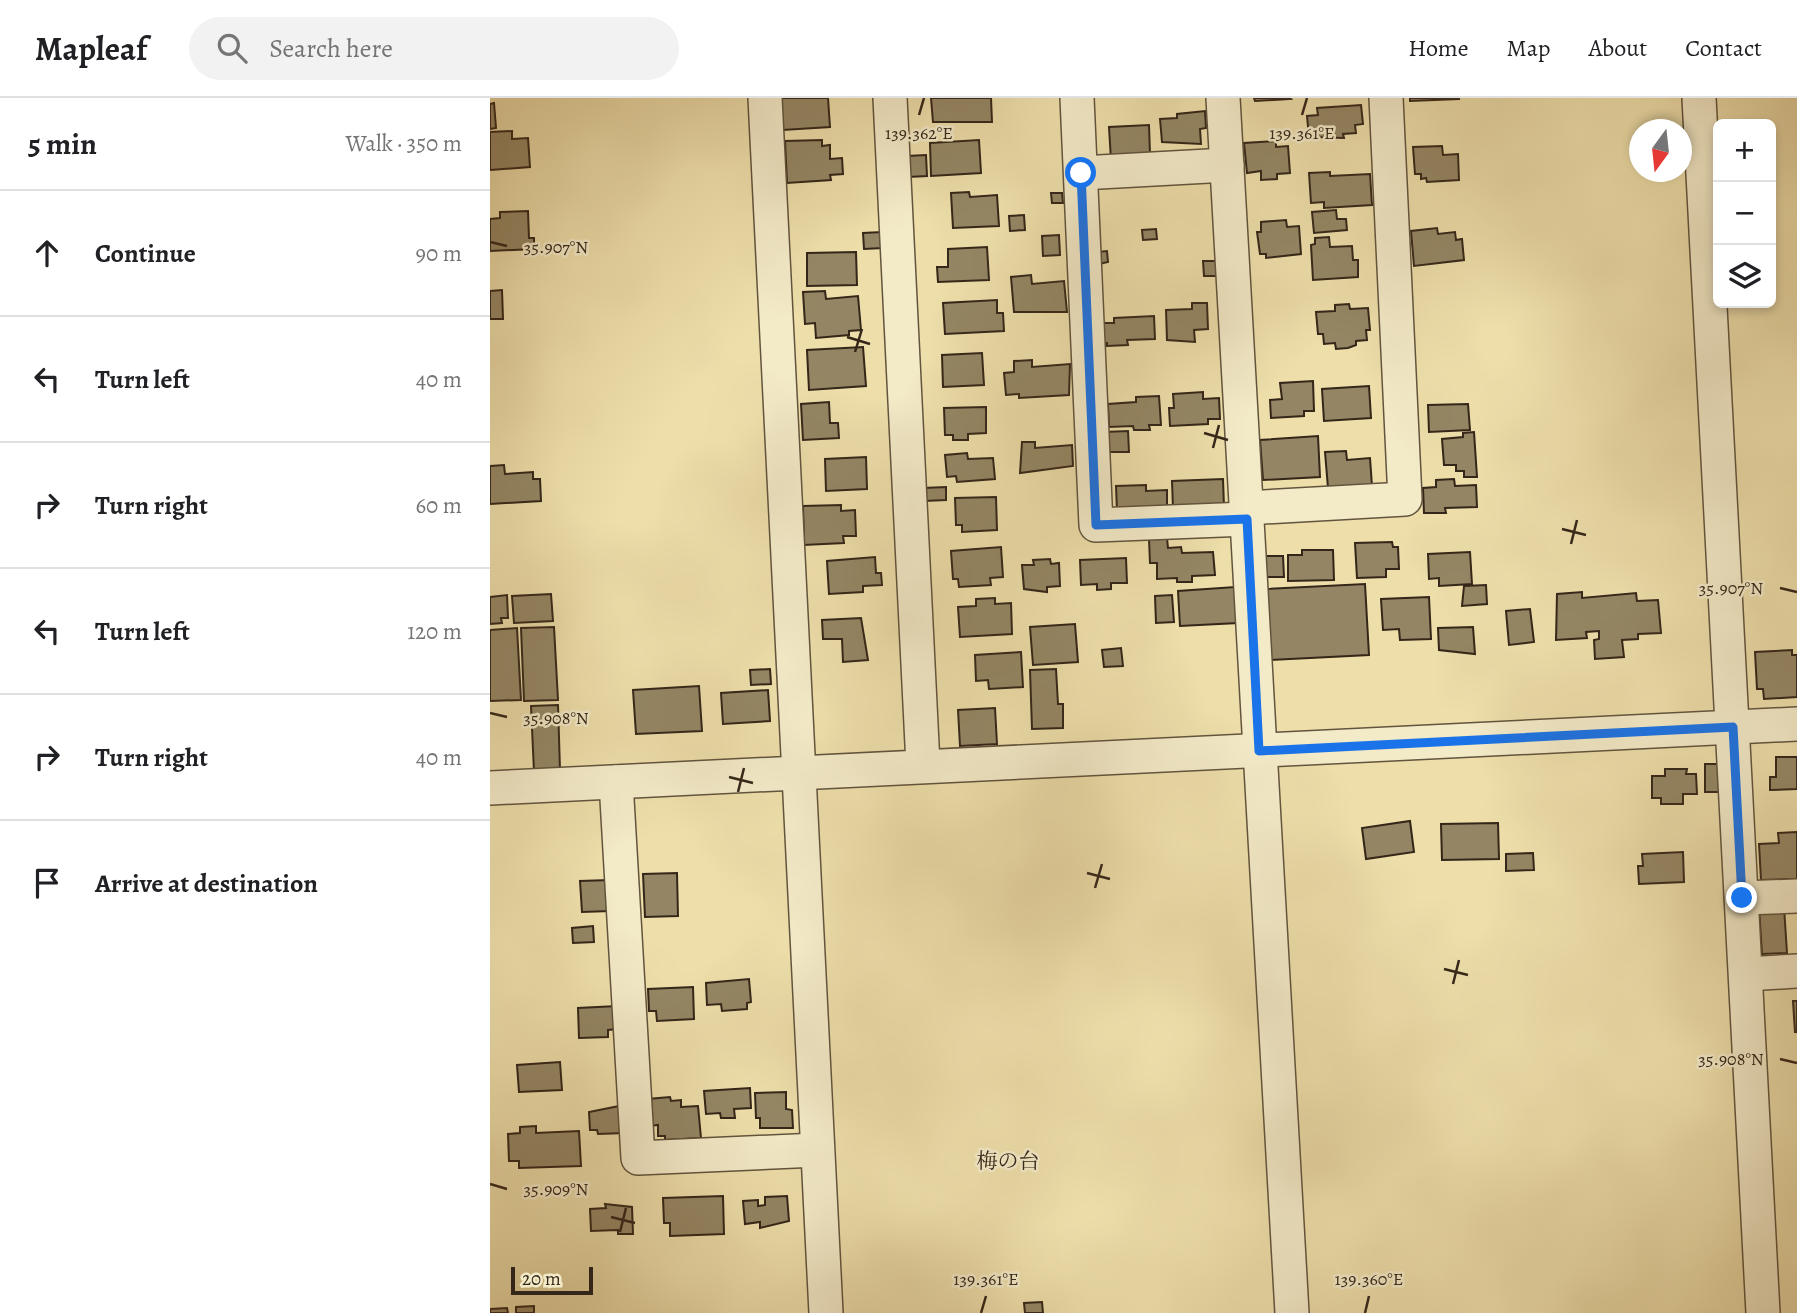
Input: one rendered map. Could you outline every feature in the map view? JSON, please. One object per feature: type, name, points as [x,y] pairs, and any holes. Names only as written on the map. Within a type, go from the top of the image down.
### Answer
[{"type":"street","points":[[765,98],[826,1313]]},
{"type":"street","points":[[890,98],[923,765]]},
{"type":"street","points":[[1077,98],[1096,525],[1405,499],[1386,98]]},
{"type":"street","points":[[1223,98],[1292,1313]]},
{"type":"street","points":[[1699,98],[1763,1313]]},
{"type":"street","points":[[1081,173],[1227,165]]},
{"type":"street","points":[[490,788],[1797,724]]},
{"type":"street","points":[[616,782],[638,1158],[817,1150]]},
{"type":"street","points":[[1742,898],[1797,896]]},
{"type":"street","points":[[1746,974],[1797,971]]},
{"type":"building","points":[[781,98],[828,98],[830,127],[783,130]]},
{"type":"building","points":[[931,98],[991,98],[992,122],[933,122]]},
{"type":"building","points":[[1254,98],[1290,98],[1291,99],[1255,101]]},
{"type":"building","points":[[1410,98],[1459,98],[1459,99],[1410,101]]},
{"type":"building","points":[[494,103],[496,128],[490,129],[490,104]]},
{"type":"building","points":[[1361,105],[1363,124],[1355,125],[1356,133],[1343,134],[1344,138],[1309,137],[1307,116],[1318,115],[1317,108]]},
{"type":"building","points":[[1205,111],[1206,128],[1200,129],[1201,144],[1162,142],[1160,119]]},
{"type":"building","points":[[1149,125],[1150,154],[1111,160],[1109,127]]},
{"type":"building","points":[[512,131],[512,139],[528,138],[530,167],[490,170],[490,132]]},
{"type":"building","points":[[822,140],[822,146],[830,145],[830,159],[842,158],[843,174],[830,175],[831,180],[787,183],[785,141]]},
{"type":"building","points":[[979,140],[981,173],[931,176],[930,143]]},
{"type":"building","points":[[1276,141],[1276,147],[1288,146],[1290,173],[1277,174],[1277,179],[1261,180],[1261,171],[1247,173],[1244,143]]},
{"type":"building","points":[[1442,146],[1443,155],[1458,154],[1459,180],[1427,182],[1426,178],[1421,179],[1421,174],[1415,174],[1413,147]]},
{"type":"building","points":[[926,155],[927,176],[908,177],[907,156]]},
{"type":"building","points":[[1330,172],[1330,176],[1370,174],[1372,205],[1324,208],[1324,202],[1311,203],[1309,173]]},
{"type":"building","points":[[969,192],[970,197],[997,195],[999,226],[953,228],[951,193]]},
{"type":"building","points":[[1051,193],[1062,193],[1063,203],[1052,203]]},
{"type":"building","points":[[1336,210],[1337,219],[1346,219],[1347,230],[1314,233],[1312,212]]},
{"type":"building","points":[[528,211],[529,238],[534,238],[534,249],[490,251],[490,219],[500,218],[500,212]]},
{"type":"building","points":[[1024,215],[1025,230],[1010,231],[1009,216]]},
{"type":"building","points":[[1286,220],[1287,227],[1299,226],[1301,254],[1266,258],[1266,254],[1260,254],[1257,232],[1261,232],[1261,222]]},
{"type":"building","points":[[1437,228],[1438,234],[1455,232],[1456,240],[1462,239],[1464,260],[1414,266],[1411,231]]},
{"type":"building","points":[[1156,229],[1157,239],[1143,240],[1142,230]]},
{"type":"building","points":[[882,232],[883,248],[864,249],[863,233]]},
{"type":"building","points":[[1059,235],[1060,255],[1043,256],[1042,236]]},
{"type":"building","points":[[1329,237],[1330,247],[1352,246],[1353,260],[1358,260],[1358,277],[1313,280],[1311,245],[1315,244],[1315,238]]},
{"type":"building","points":[[987,247],[989,280],[938,282],[937,267],[948,267],[948,249]]},
{"type":"building","points":[[1107,251],[1108,262],[1099,264],[1098,252]]},
{"type":"building","points":[[856,252],[857,285],[807,286],[807,253]]},
{"type":"building","points":[[1203,261],[1221,261],[1221,276],[1204,276]]},
{"type":"building","points":[[1031,275],[1032,284],[1064,281],[1067,312],[1014,312],[1011,277]]},
{"type":"building","points":[[502,290],[503,319],[490,319],[490,291]]},
{"type":"building","points":[[825,291],[826,299],[858,296],[861,330],[849,331],[849,335],[816,338],[815,323],[805,324],[803,292]]},
{"type":"building","points":[[997,300],[997,313],[1003,313],[1004,331],[945,334],[943,303]]},
{"type":"building","points":[[1192,303],[1207,303],[1208,329],[1194,330],[1195,342],[1167,340],[1166,310],[1192,309]]},
{"type":"building","points":[[1349,304],[1350,309],[1368,308],[1370,330],[1366,330],[1367,340],[1356,341],[1356,345],[1348,348],[1336,349],[1335,343],[1324,344],[1323,334],[1318,334],[1316,312],[1335,311],[1335,305]]},
{"type":"building","points":[[1154,316],[1155,339],[1127,340],[1128,345],[1107,346],[1107,343],[1104,343],[1102,323],[1114,323],[1114,318]]},
{"type":"building","points":[[863,347],[866,386],[809,390],[807,350]]},
{"type":"building","points":[[982,353],[984,385],[943,387],[942,355]]},
{"type":"building","points":[[1032,360],[1032,367],[1070,364],[1069,395],[1019,398],[1019,394],[1006,395],[1004,373],[1014,372],[1014,361]]},
{"type":"building","points":[[1313,381],[1314,411],[1304,411],[1304,416],[1271,418],[1270,400],[1282,399],[1280,383]]},
{"type":"building","points":[[1369,386],[1371,418],[1324,421],[1322,389]]},
{"type":"building","points":[[1203,392],[1203,399],[1219,398],[1220,419],[1208,419],[1208,424],[1170,426],[1169,408],[1174,408],[1173,394]]},
{"type":"building","points":[[1159,396],[1161,425],[1149,425],[1150,430],[1134,430],[1133,426],[1109,427],[1108,404],[1136,402],[1136,397]]},
{"type":"building","points":[[829,402],[830,423],[838,423],[839,438],[803,440],[801,404]]},
{"type":"building","points":[[1468,404],[1470,430],[1429,432],[1428,405]]},
{"type":"building","points":[[986,407],[986,433],[968,434],[968,440],[953,440],[953,435],[945,435],[944,408]]},
{"type":"building","points":[[1128,431],[1129,452],[1104,452],[1104,432]]},
{"type":"building","points":[[1474,432],[1477,477],[1464,477],[1464,471],[1456,471],[1456,465],[1444,465],[1442,439],[1463,437],[1463,433]]},
{"type":"building","points":[[1318,436],[1320,477],[1263,480],[1260,440]]},
{"type":"building","points":[[1022,442],[1035,442],[1035,448],[1072,445],[1073,466],[1020,473]]},
{"type":"building","points":[[1346,451],[1347,460],[1370,458],[1372,486],[1328,488],[1325,452]]},
{"type":"building","points":[[967,453],[968,459],[993,458],[995,479],[957,482],[956,476],[947,477],[945,455]]},
{"type":"building","points":[[866,457],[867,489],[826,491],[825,459]]},
{"type":"building","points":[[504,465],[505,474],[533,472],[533,479],[540,479],[541,501],[490,504],[490,466]]},
{"type":"building","points":[[1223,479],[1224,507],[1173,509],[1172,481]]},
{"type":"building","points":[[1454,479],[1455,486],[1476,485],[1477,507],[1445,508],[1446,513],[1424,513],[1423,488],[1436,487],[1436,480]]},
{"type":"building","points":[[1146,485],[1146,491],[1167,490],[1167,511],[1117,511],[1116,486]]},
{"type":"building","points":[[946,487],[946,500],[924,501],[923,488]]},
{"type":"building","points":[[996,497],[997,530],[962,532],[962,525],[956,525],[955,498]]},
{"type":"building","points":[[841,505],[841,511],[855,510],[856,536],[843,536],[844,543],[804,545],[803,506]]},
{"type":"building","points":[[1167,538],[1168,548],[1181,547],[1182,553],[1213,552],[1215,575],[1192,576],[1192,582],[1177,582],[1177,578],[1157,579],[1157,563],[1150,563],[1149,539]]},
{"type":"building","points":[[1392,542],[1393,547],[1398,547],[1399,569],[1386,569],[1386,577],[1357,578],[1355,543]]},
{"type":"building","points":[[1001,547],[1003,577],[990,578],[991,585],[959,587],[958,579],[953,579],[951,551]]},
{"type":"building","points":[[1302,550],[1333,550],[1334,580],[1288,581],[1288,555],[1302,555]]},
{"type":"building","points":[[1470,552],[1472,584],[1439,586],[1439,578],[1429,579],[1428,554]]},
{"type":"building","points":[[1266,556],[1283,556],[1284,577],[1266,577]]},
{"type":"building","points":[[875,557],[876,573],[881,573],[882,585],[863,586],[863,592],[829,594],[827,561]]},
{"type":"building","points":[[1126,558],[1127,583],[1111,583],[1111,589],[1097,590],[1097,584],[1081,585],[1080,560]]},
{"type":"building","points":[[1050,559],[1051,564],[1059,563],[1060,586],[1047,587],[1047,592],[1024,589],[1022,565],[1034,565],[1033,560]]},
{"type":"building","points":[[1365,584],[1369,655],[1269,660],[1265,589]]},
{"type":"building","points":[[1486,585],[1487,604],[1462,606],[1464,586]]},
{"type":"building","points":[[1235,587],[1238,623],[1180,626],[1178,591]]},
{"type":"building","points":[[1582,592],[1582,598],[1636,593],[1637,601],[1658,600],[1661,633],[1638,634],[1638,639],[1622,640],[1624,657],[1595,659],[1594,640],[1599,639],[1599,631],[1586,632],[1587,638],[1556,640],[1557,594]]},
{"type":"building","points":[[551,594],[553,621],[514,623],[512,596]]},
{"type":"building","points":[[507,595],[508,618],[501,618],[502,623],[490,624],[490,597]]},
{"type":"building","points":[[1172,595],[1174,622],[1156,623],[1155,596]]},
{"type":"building","points":[[1429,597],[1431,639],[1400,640],[1399,629],[1383,630],[1381,599]]},
{"type":"building","points":[[995,598],[995,604],[1011,603],[1012,634],[960,637],[958,607],[976,606],[976,599]]},
{"type":"building","points":[[1530,609],[1534,642],[1509,645],[1506,611]]},
{"type":"building","points":[[861,618],[868,660],[843,662],[842,639],[823,639],[822,620]]},
{"type":"building","points":[[1075,624],[1078,662],[1033,665],[1030,627]]},
{"type":"building","points":[[554,627],[558,700],[524,701],[521,628]]},
{"type":"building","points":[[1473,627],[1475,654],[1439,650],[1438,628]]},
{"type":"building","points":[[517,628],[521,700],[490,701],[490,630]]},
{"type":"building","points":[[1121,648],[1123,666],[1104,667],[1102,650]]},
{"type":"building","points":[[1792,650],[1792,655],[1797,655],[1797,697],[1764,699],[1763,689],[1757,689],[1755,652]]},
{"type":"building","points":[[1021,652],[1023,687],[989,689],[988,680],[976,681],[975,655]]},
{"type":"building","points":[[770,669],[771,684],[751,685],[750,670]]},
{"type":"building","points":[[1056,669],[1058,704],[1063,704],[1063,728],[1032,729],[1030,670]]},
{"type":"building","points":[[699,686],[702,731],[636,734],[633,690]]},
{"type":"building","points":[[768,690],[770,721],[723,724],[721,693]]},
{"type":"building","points":[[558,705],[560,770],[534,772],[531,706]]},
{"type":"building","points":[[995,708],[997,744],[960,746],[958,710]]},
{"type":"building","points":[[1776,757],[1797,757],[1797,789],[1770,790],[1770,777],[1776,777]]},
{"type":"building","points":[[1705,764],[1719,764],[1720,792],[1705,792]]},
{"type":"building","points":[[1665,769],[1687,769],[1686,774],[1696,774],[1697,794],[1683,794],[1683,804],[1661,804],[1661,798],[1652,798],[1652,776],[1665,776]]},
{"type":"building","points":[[1410,821],[1414,852],[1366,859],[1362,828]]},
{"type":"building","points":[[1498,823],[1499,859],[1442,860],[1441,824]]},
{"type":"building","points":[[1797,832],[1797,879],[1761,880],[1759,844],[1779,843],[1778,833]]},
{"type":"building","points":[[1683,852],[1684,882],[1639,884],[1638,866],[1643,866],[1642,854]]},
{"type":"building","points":[[1533,853],[1534,870],[1506,871],[1506,854]]},
{"type":"building","points":[[677,873],[678,916],[645,917],[643,874]]},
{"type":"building","points":[[609,880],[610,911],[582,912],[580,881]]},
{"type":"building","points":[[1784,907],[1787,953],[1762,954],[1759,908]]},
{"type":"building","points":[[593,926],[594,942],[573,943],[572,928]]},
{"type":"building","points":[[749,979],[751,1002],[747,1003],[747,1009],[722,1011],[721,1004],[707,1005],[706,983]]},
{"type":"building","points":[[693,987],[694,1019],[657,1021],[656,1011],[649,1011],[648,989]]},
{"type":"building","points":[[1793,1001],[1797,1001],[1797,1032],[1795,1032]]},
{"type":"building","points":[[617,1006],[618,1029],[608,1030],[608,1037],[579,1038],[578,1008]]},
{"type":"building","points":[[560,1062],[562,1090],[519,1092],[517,1065]]},
{"type":"building","points":[[750,1088],[751,1108],[734,1109],[735,1118],[721,1118],[720,1113],[706,1114],[704,1091]]},
{"type":"building","points":[[786,1092],[786,1109],[792,1110],[793,1128],[760,1128],[760,1118],[756,1118],[755,1093]]},
{"type":"building","points":[[670,1097],[671,1101],[681,1100],[681,1107],[698,1106],[701,1138],[665,1140],[665,1136],[658,1136],[658,1125],[650,1126],[648,1099]]},
{"type":"building","points":[[624,1105],[625,1133],[598,1134],[597,1130],[590,1130],[589,1112]]},
{"type":"building","points":[[536,1126],[536,1133],[579,1131],[581,1166],[519,1168],[519,1161],[509,1161],[508,1134],[520,1133],[520,1127]]},
{"type":"building","points":[[723,1196],[724,1234],[670,1236],[670,1223],[664,1223],[663,1198]]},
{"type":"building","points":[[787,1196],[789,1221],[760,1228],[760,1222],[745,1224],[743,1201],[758,1200],[758,1206],[765,1205],[765,1197]]},
{"type":"building","points":[[605,1204],[632,1207],[633,1234],[618,1234],[618,1230],[591,1231],[590,1209],[606,1208]]},
{"type":"building","points":[[1042,1302],[1043,1313],[1025,1313],[1024,1303]]},
{"type":"building","points":[[534,1306],[534,1313],[516,1313],[516,1307]]},
{"type":"building","points":[[507,1308],[508,1313],[490,1313],[490,1309]]},
{"type":"district","name":"梅の台","points":[[1008,1161]]},
{"type":"route","points":[[1081,173],[1096,525],[1247,519],[1259,751],[1733,727],[1742,898]]}]
